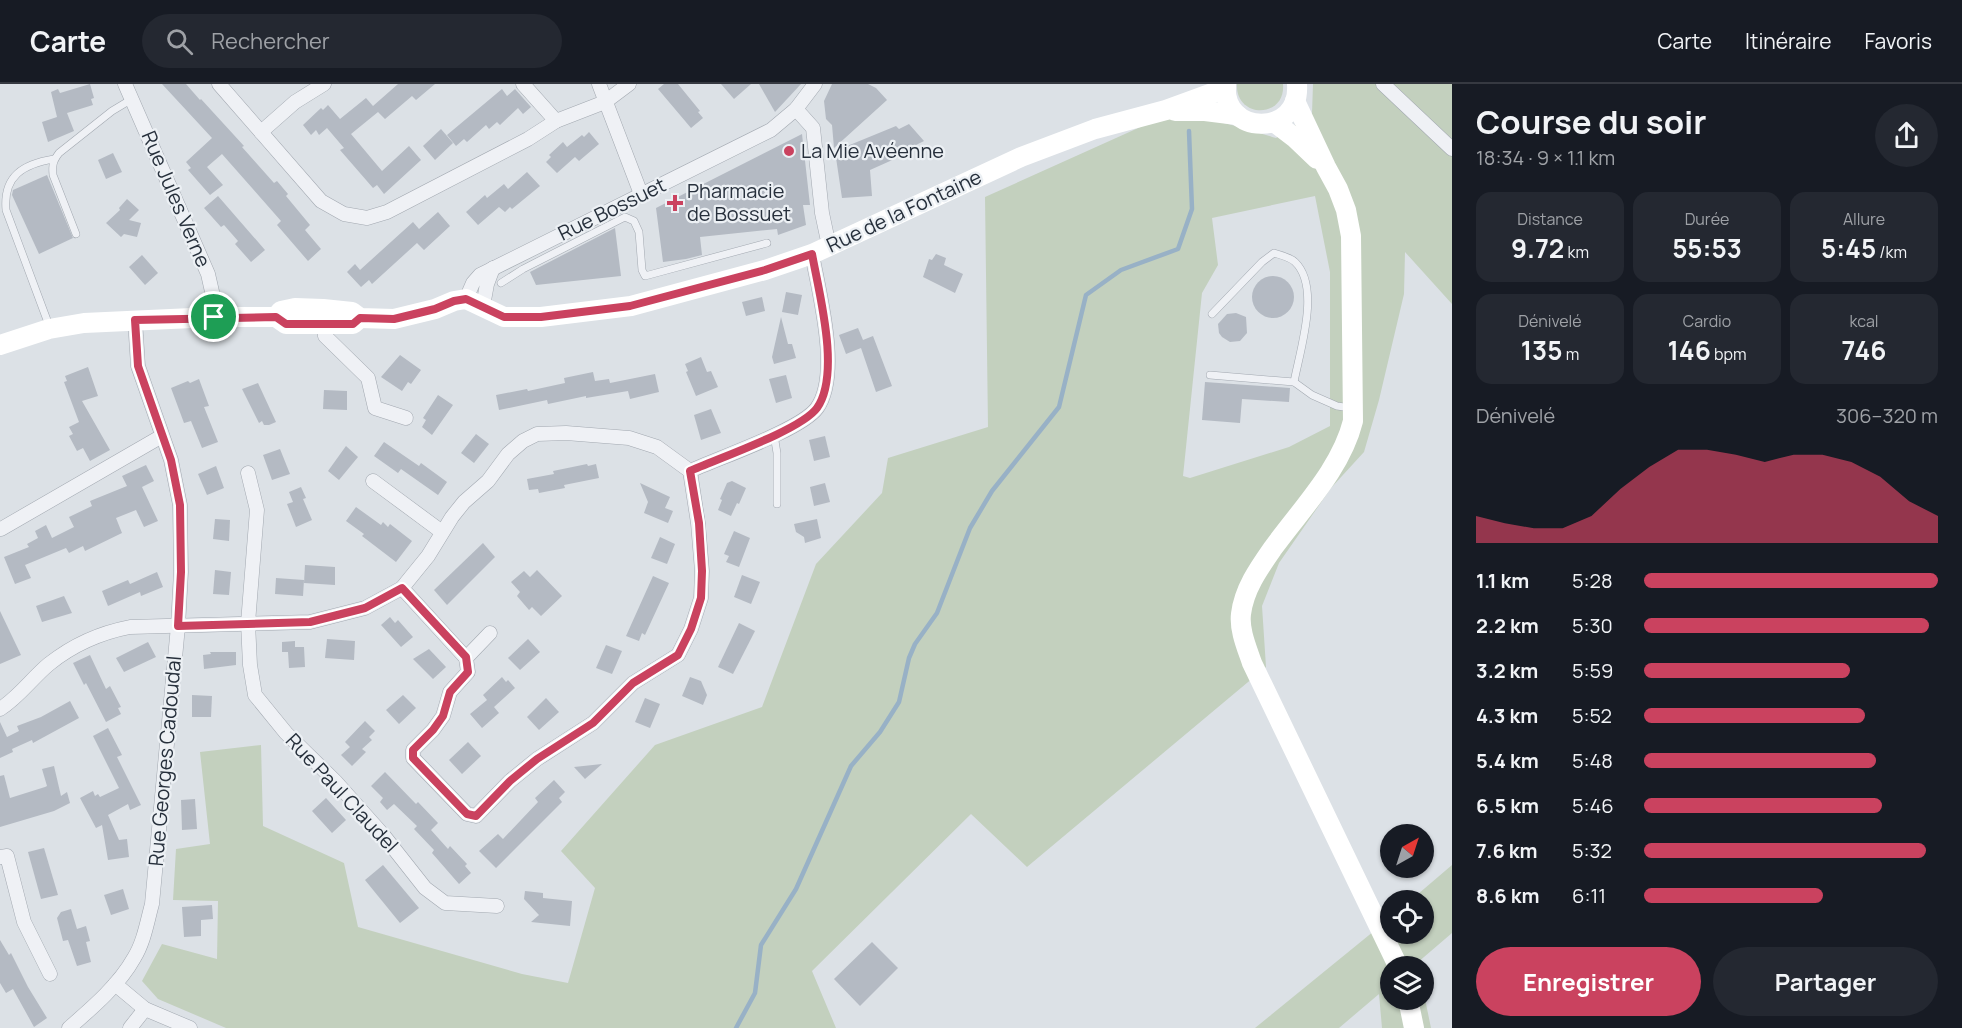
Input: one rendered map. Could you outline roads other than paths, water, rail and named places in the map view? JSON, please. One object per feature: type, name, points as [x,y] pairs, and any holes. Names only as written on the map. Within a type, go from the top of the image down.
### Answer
[{"type":"main road","name":"Rue de la Fontaine","points":[[474,302],[504,317],[541,317],[630,306],[765,270],[821,250],[1021,157],[1095,129],[1166,110],[1226,86]]},
{"type":"main road","points":[[1226,86],[1231,107],[1237,115]]},
{"type":"main road","points":[[1296,93],[1283,118],[1274,122],[1326,166]]},
{"type":"main road","points":[[1296,93],[1338,189],[1346,210],[1351,236],[1354,408],[1348,440],[1329,473],[1261,564],[1248,589],[1241,615],[1244,639],[1252,663],[1393,956]]},
{"type":"main road","name":"Rue de la Fontaine","points":[[1166,110],[1237,115],[1254,124],[1274,122]]},
{"type":"main road","points":[[0,345],[50,328],[84,322],[276,317],[284,310],[323,317],[352,312],[360,318],[394,319],[435,309],[454,301],[474,302]]},
{"type":"main road","points":[[1410,1010],[1414,1028]]},
{"type":"street","name":"Rue Jules Verne","points":[[125,84],[208,274],[213,296],[214,317]]},
{"type":"street","points":[[219,84],[321,201],[344,214],[367,218],[397,207],[528,139],[556,121],[605,102],[628,84]]},
{"type":"street","points":[[261,132],[295,102],[324,84]]},
{"type":"street","points":[[523,84],[556,121]]},
{"type":"street","points":[[599,84],[641,194]]},
{"type":"street","name":"Rue Bossuet","points":[[474,302],[487,284],[493,268],[771,130],[796,109],[815,84]]},
{"type":"street","points":[[1383,84],[1452,149]]},
{"type":"street","points":[[690,471],[774,435],[806,418],[817,408],[824,395],[828,372],[828,352],[821,250],[822,213],[813,128],[796,109]]},
{"type":"street","points":[[323,317],[325,336],[368,378],[375,408],[406,418]]},
{"type":"street","name":"Rue Georges Cadoudal","points":[[69,1028],[115,984],[134,958],[143,939],[152,904],[178,626],[181,572],[180,505],[171,460],[138,366],[135,320]]},
{"type":"street","points":[[0,709],[9,704],[49,664],[84,640],[105,632],[130,627],[310,622],[365,608],[402,588],[428,556],[442,531],[464,502],[488,481],[508,454],[523,441],[537,435],[566,433],[629,438],[657,447],[690,471],[699,523],[701,598],[691,629],[678,655],[633,683],[593,723],[537,759],[510,781],[476,816],[467,814],[413,758],[413,750],[443,716],[450,692],[468,672],[466,657],[402,588]]},
{"type":"street","points":[[1,530],[162,436]]},
{"type":"street","name":"Rue Paul Claudel","points":[[248,473],[257,510],[248,623],[250,665],[255,695],[286,733],[356,804],[425,888],[446,903],[497,906]]},
{"type":"street","points":[[373,481],[442,531]]},
{"type":"street","points":[[466,657],[490,633]]},
{"type":"street","points":[[0,857],[7,856],[24,922],[50,974]]},
{"type":"street","points":[[115,984],[145,1009],[190,1028]]},
{"type":"street","points":[[130,1028],[145,1009]]},
{"type":"lane","points":[[76,234],[53,175],[54,159],[112,111],[132,99]]},
{"type":"lane","points":[[50,328],[6,210],[4,194],[14,178],[27,166],[54,159]]},
{"type":"lane","points":[[501,283],[523,269],[625,217],[634,221],[639,232],[642,270],[645,276],[767,243]]},
{"type":"lane","points":[[1212,314],[1262,262],[1274,253],[1294,260],[1305,276],[1310,298],[1294,382]]},
{"type":"lane","points":[[1210,375],[1294,382],[1312,395],[1337,406],[1354,408]]},
{"type":"lane","points":[[774,435],[777,453],[777,504]]},
{"type":"waterway","points":[[736,1028],[755,993],[761,945],[796,889],[851,766],[880,732],[899,702],[909,658],[915,644],[937,613],[970,528],[992,491],[1059,407],[1086,295],[1121,270],[1178,249],[1192,209],[1189,131]]},
{"type":"place","name":"La Mie Avéenne","points":[[789,151]]},
{"type":"place","name":"Pharmacie de Bossuet","points":[[675,203]]}]
